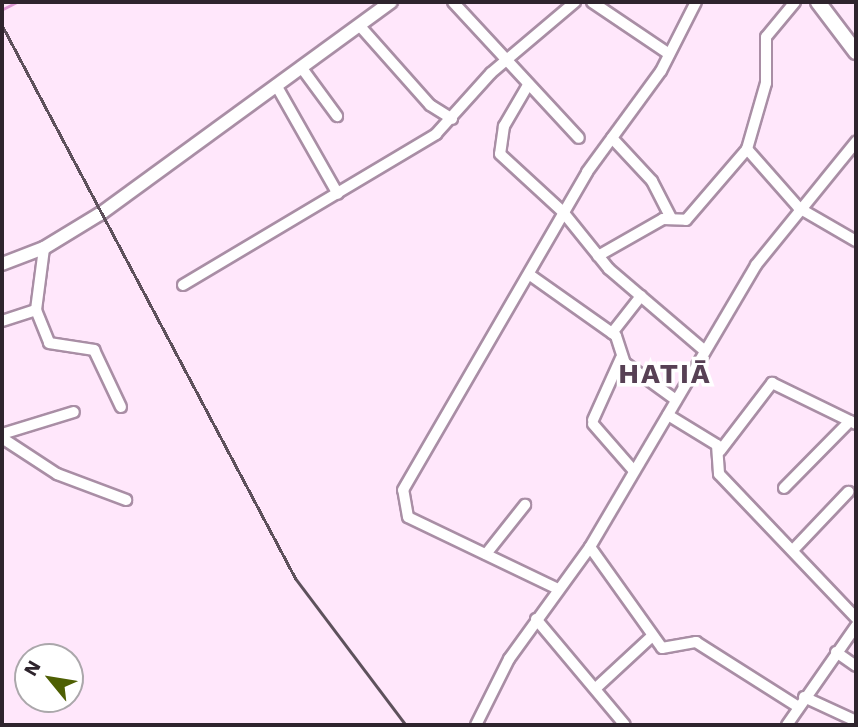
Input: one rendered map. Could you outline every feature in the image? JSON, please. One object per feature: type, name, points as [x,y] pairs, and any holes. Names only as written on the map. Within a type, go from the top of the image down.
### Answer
[{"type":"main road","points":[[818,2],[856,51]]},
{"type":"street","points":[[2,264],[44,248],[391,2]]},
{"type":"street","points":[[453,2],[579,138]]},
{"type":"street","points":[[183,285],[338,194],[452,120],[505,61],[575,2]]},
{"type":"street","points":[[592,2],[669,54]]},
{"type":"street","points":[[558,589],[408,517],[402,495],[530,275],[563,212],[669,54],[696,2]]},
{"type":"street","points":[[598,257],[671,218],[694,215],[747,149],[766,83],[766,37],[795,2]]},
{"type":"street","points":[[359,25],[430,105],[452,120]]},
{"type":"street","points":[[301,67],[337,116]]},
{"type":"street","points":[[276,85],[338,194]]},
{"type":"street","points":[[528,85],[498,150],[563,212],[598,257],[705,351]]},
{"type":"street","points":[[612,138],[652,181],[671,218]]},
{"type":"street","points":[[476,725],[536,619],[590,547],[705,351],[799,208],[856,142]]},
{"type":"street","points":[[747,149],[799,208],[856,241]]},
{"type":"street","points":[[44,248],[36,310],[49,343],[94,349],[121,407]]},
{"type":"street","points":[[530,275],[612,333],[621,358],[676,400]]},
{"type":"street","points":[[612,333],[641,296]]},
{"type":"street","points":[[2,321],[36,310]]},
{"type":"street","points":[[621,358],[593,422],[634,471]]},
{"type":"street","points":[[784,488],[853,423],[772,383],[720,451],[719,474],[794,549],[856,618]]},
{"type":"street","points":[[2,436],[74,412]]},
{"type":"street","points":[[668,415],[720,451]]},
{"type":"street","points":[[2,436],[57,474],[126,500]]},
{"type":"street","points":[[794,549],[848,492]]},
{"type":"street","points":[[486,554],[525,505]]},
{"type":"street","points":[[590,547],[650,638],[667,650],[696,642],[797,706]]},
{"type":"street","points":[[536,619],[596,688],[618,723]]},
{"type":"street","points":[[788,725],[797,706],[856,626]]},
{"type":"street","points":[[596,688],[650,638]]},
{"type":"street","points":[[836,652],[856,666]]},
{"type":"street","points":[[804,697],[856,721]]},
{"type":"waterway","points":[[3,9],[17,2]]},
{"type":"railway","points":[[2,25],[296,579],[406,725]]},
{"type":"district","name":"HATIĀ","points":[[665,374]]}]
